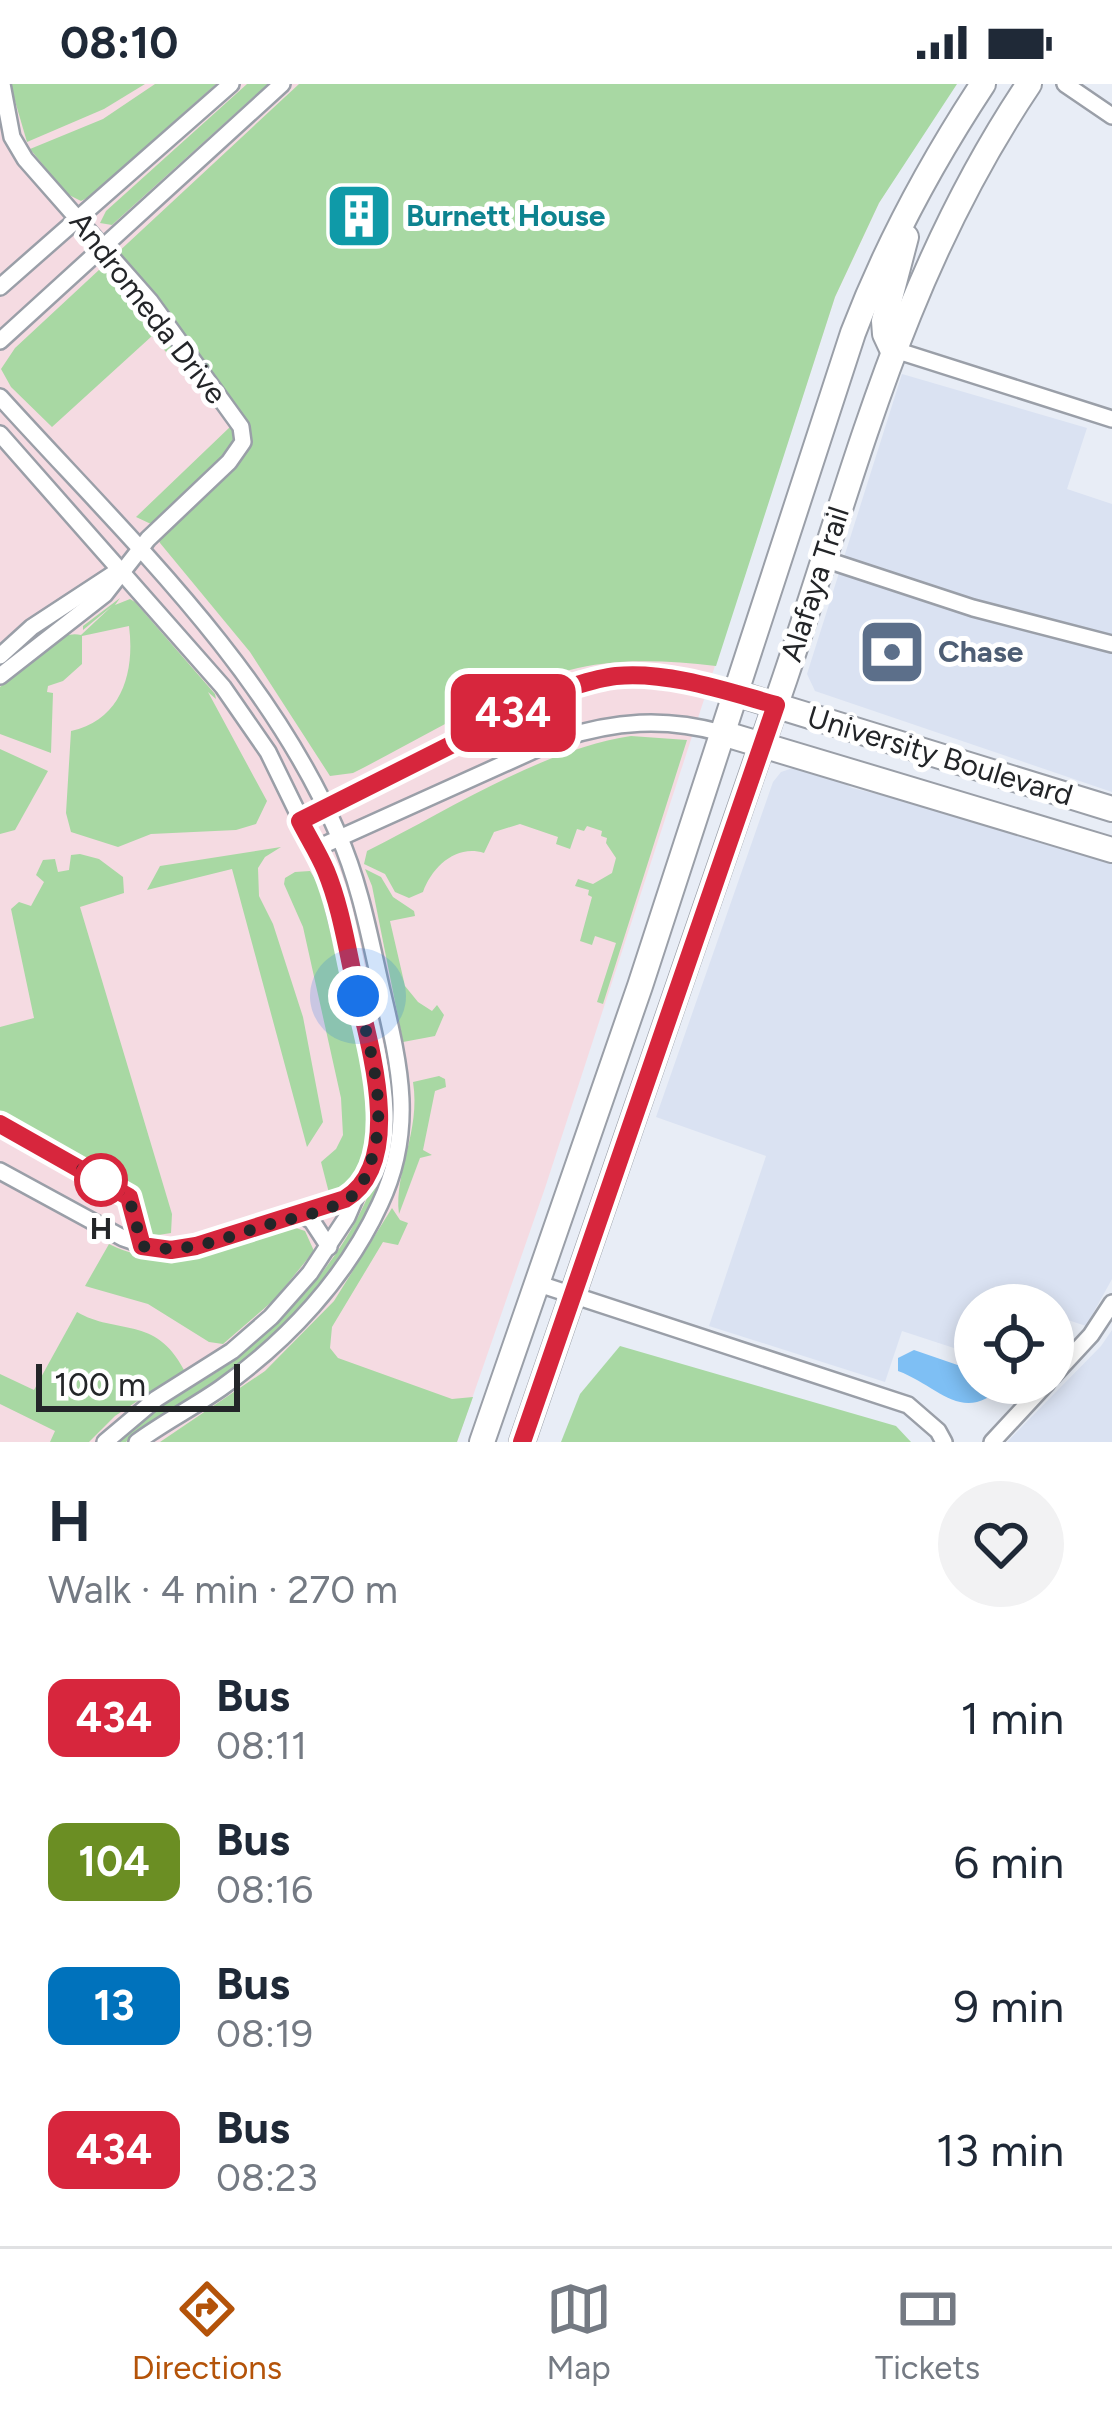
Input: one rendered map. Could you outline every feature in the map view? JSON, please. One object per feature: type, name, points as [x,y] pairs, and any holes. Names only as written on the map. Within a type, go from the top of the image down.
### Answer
[{"type":"main road","name":"Alafaya Trail","points":[[482,1442],[640,986],[854,333],[891,241],[983,84]]},
{"type":"main road","name":"Alafaya Trail","points":[[522,1442],[776,705],[892,349],[956,204],[1029,84]]},
{"type":"main road","points":[[892,349],[884,321],[919,188]]},
{"type":"main road","name":"University Boulevard","points":[[735,693],[1112,809]]},
{"type":"main road","name":"University Boulevard","points":[[722,733],[1112,850]]},
{"type":"street","name":"Andromeda Drive","points":[[2,84],[12,137],[25,159],[149,301],[241,427],[243,442],[229,462],[122,569]]},
{"type":"street","points":[[0,287],[231,84]]},
{"type":"street","points":[[0,341],[282,84]]},
{"type":"street","points":[[1065,84],[1112,116]]},
{"type":"street","points":[[892,349],[1112,419]]},
{"type":"street","points":[[0,397],[254,683],[340,837],[360,898],[401,1069],[402,1128],[393,1171],[380,1205],[326,1291],[290,1331],[219,1389],[137,1442]]},
{"type":"street","points":[[0,434],[223,687],[268,752],[326,869],[377,1080],[379,1125],[373,1157],[329,1247],[271,1317],[105,1442]]},
{"type":"street","points":[[824,559],[973,608],[1112,644]]},
{"type":"street","points":[[0,656],[32,627],[68,608],[106,575],[122,569]]},
{"type":"street","points":[[0,676],[105,594],[122,569]]},
{"type":"street","name":"University Boulevard","points":[[300,821],[560,690],[617,676],[735,693]]},
{"type":"street","name":"University Boulevard","points":[[315,849],[595,727],[672,722],[722,733]]},
{"type":"street","points":[[0,1124],[129,1197],[142,1246]]},
{"type":"street","points":[[0,1172],[142,1246],[171,1250],[301,1214],[359,1190]]},
{"type":"street","points":[[301,1214],[313,1221],[329,1247]]},
{"type":"street","points":[[536,1283],[908,1405],[944,1442]]},
{"type":"street","points":[[1074,1353],[1112,1303]]},
{"type":"street","points":[[992,1442],[1027,1404]]},
{"type":"shaded area","points":[[0,84],[953,84],[879,203],[835,297],[545,1188],[457,1442],[0,1442]]},
{"type":"shaded area","points":[[902,374],[1087,428],[1067,489],[1112,504],[1112,792],[815,691],[807,674]]},
{"type":"shaded area","points":[[802,765],[827,772],[852,788],[945,810],[1112,862],[1112,1279],[1086,1326],[1074,1322],[1074,1284],[954,1284],[954,1348],[902,1331],[885,1382],[709,1326],[766,1156],[656,1117],[773,782],[781,772]]},
{"type":"shaded area","points":[[1112,1330],[1112,1442],[1007,1442],[1044,1404],[1074,1404],[1074,1374]]},
{"type":"green space","points":[[10,84],[145,84],[104,109],[27,142]]},
{"type":"green space","points":[[155,84],[216,84],[89,197],[81,201],[67,194],[30,149],[103,119]]},
{"type":"green space","points":[[247,84],[268,84],[112,225],[100,223],[106,211]]},
{"type":"green space","points":[[299,84],[957,84],[879,203],[835,297],[716,666],[630,662],[578,668],[494,699],[353,773],[330,776],[250,652],[160,543],[151,524],[136,517],[231,426],[152,336],[52,427],[11,387],[1,369],[15,348]]},
{"type":"green space","points":[[120,598],[115,605],[130,599],[135,602],[215,694],[216,699],[208,692],[267,801],[256,824],[236,830],[151,834],[118,847],[71,832],[66,813],[71,731],[102,716],[121,692],[130,660],[129,626],[82,636],[82,664],[63,681],[48,686],[47,692],[53,693],[51,753],[0,734],[0,687],[49,644],[81,635],[112,606],[83,630],[83,626]]},
{"type":"green space","points":[[631,736],[687,740],[603,1004],[597,1002],[616,943],[595,936],[592,945],[580,941],[592,897],[589,890],[575,886],[578,879],[593,884],[612,873],[616,858],[602,831],[587,826],[584,831],[577,829],[570,849],[556,844],[558,837],[520,824],[494,832],[484,853],[464,852],[446,860],[423,892],[409,898],[395,892],[385,874],[364,864],[367,851],[496,783],[563,754]]},
{"type":"green space","points":[[0,749],[48,771],[15,830],[0,834]]},
{"type":"green space","points":[[281,847],[258,868],[259,896],[303,1017],[323,1122],[307,1147],[232,869],[147,890],[160,866]]},
{"type":"green space","points":[[71,855],[99,859],[123,877],[124,893],[80,907],[172,1214],[171,1233],[152,1236],[137,1187],[0,1114],[0,1027],[34,1018],[11,909],[19,902],[31,906],[44,882],[36,875],[43,860],[55,859],[58,872],[69,870]]},
{"type":"green space","points":[[365,869],[381,877],[393,897],[414,911],[415,916],[390,921],[405,986],[418,1002],[432,1011],[437,1005],[444,1015],[435,1036],[403,1042]]},
{"type":"green space","points":[[310,871],[335,931],[368,1105],[363,1161],[350,1181],[329,1193],[321,1162],[343,1135],[341,1098],[303,927],[284,884],[295,872]]},
{"type":"green space","points":[[439,1076],[446,1087],[435,1091],[423,1150],[432,1155],[420,1158],[399,1214],[400,1182],[413,1118],[413,1082]]},
{"type":"green space","points":[[388,1083],[394,1089],[393,1133],[383,1176],[344,1254],[286,1323],[253,1353],[120,1442],[141,1418],[249,1347],[320,1275],[358,1218],[371,1187],[383,1147]]},
{"type":"green space","points":[[392,1208],[408,1223],[398,1245],[383,1242],[332,1327],[330,1348],[338,1358],[452,1399],[473,1397],[457,1442],[160,1442],[265,1371],[334,1301]]},
{"type":"green space","points":[[293,1227],[305,1231],[314,1251],[275,1299],[223,1344],[209,1342],[148,1304],[85,1286],[109,1244],[154,1257],[177,1256]]},
{"type":"green space","points":[[77,1312],[161,1341],[184,1370],[115,1416],[89,1442],[50,1442],[55,1431],[0,1404],[0,1374],[34,1390]]},
{"type":"green space","points":[[620,1346],[896,1426],[911,1442],[561,1442],[580,1394]]},
{"type":"water","points":[[914,1350],[954,1364],[954,1400],[898,1371],[898,1358]]},
{"type":"bus line","name":"434","points":[[0,1124],[122,1191],[134,1206],[142,1246],[155,1249],[196,1246],[345,1199],[359,1190],[373,1157],[379,1125],[377,1080],[326,869],[300,821],[560,690],[588,682],[617,676],[683,682],[776,705],[522,1442]]},
{"type":"place","name":"Burnett House","points":[[359,216]]},
{"type":"place","name":"Chase","points":[[892,652]]},
{"type":"place","name":"H","points":[[101,1180]]},
{"type":"route","points":[[101,1180],[82,1169],[129,1197],[142,1246],[171,1250],[336,1203],[359,1190],[373,1157],[379,1125],[377,1080],[358,996]]}]
